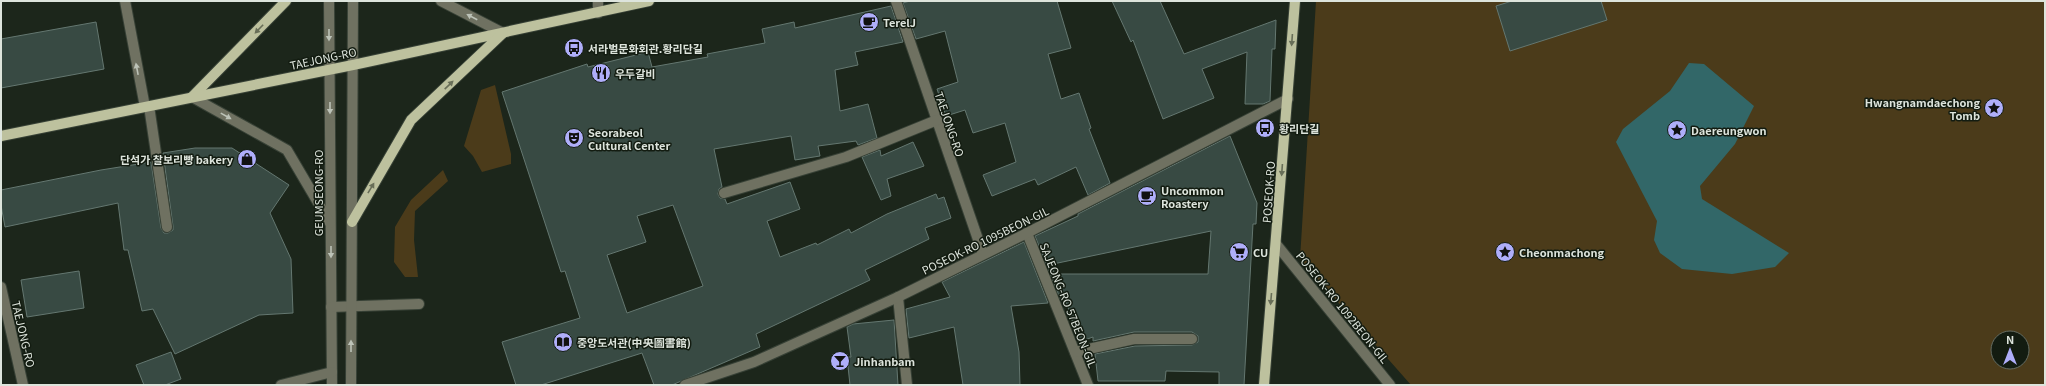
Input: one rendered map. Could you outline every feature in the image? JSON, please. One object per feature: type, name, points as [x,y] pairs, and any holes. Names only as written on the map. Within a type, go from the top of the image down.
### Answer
[{"type":"main road","points":[[192,97],[286,1]]},
{"type":"main road","name":"TAEJONG-RO","points":[[1,136],[353,65],[649,1]]},
{"type":"main road","name":"POSEOK-RO","points":[[1264,385],[1295,1]]},
{"type":"main road","points":[[352,222],[411,120],[503,33]]},
{"type":"street","points":[[125,1],[147,107],[166,227]]},
{"type":"street","name":"GEUMSEONG-RO","points":[[329,1],[332,385]]},
{"type":"street","points":[[351,385],[353,1]]},
{"type":"street","points":[[442,1],[503,33]]},
{"type":"street","points":[[598,1],[598,13]]},
{"type":"street","name":"TAEJONG-RO","points":[[896,1],[983,254]]},
{"type":"street","points":[[192,97],[287,150],[330,224]]},
{"type":"street","name":"POSEOK-RO 1095BEON-GIL","points":[[684,385],[754,362],[898,297],[1028,233],[1288,99]]},
{"type":"street","points":[[724,194],[846,156],[937,120]]},
{"type":"street","name":"SAJEONG-RO 57BEON-GIL","points":[[1028,233],[1088,385]]},
{"type":"street","name":"POSEOK-RO 1092BEON-GIL","points":[[1276,244],[1390,385]]},
{"type":"street","name":"TAEJONG-RO","points":[[1,288],[6,331],[23,385]]},
{"type":"street","points":[[898,297],[907,385]]},
{"type":"street","points":[[331,307],[419,304]]},
{"type":"street","points":[[1075,352],[1134,339],[1192,339]]},
{"type":"street","points":[[281,385],[332,372]]},
{"type":"shaded area","name":"Daereungwon","points":[[1316,1],[2045,1],[2045,385],[1411,385],[1300,259]]},
{"type":"shaded area","points":[[495,85],[511,154],[511,164],[482,172],[473,156],[464,146],[481,90]]},
{"type":"shaded area","points":[[443,170],[448,181],[415,211],[414,240],[418,277],[405,277],[394,262],[395,227],[411,200]]},
{"type":"water","points":[[1689,63],[1704,64],[1754,106],[1735,144],[1700,186],[1702,199],[1789,253],[1775,267],[1732,274],[1682,269],[1660,253],[1654,240],[1657,221],[1616,142],[1623,129],[1670,91]]},
{"type":"building","points":[[910,1],[1057,1],[1071,48],[1048,54],[1061,99],[1079,93],[1091,128],[1089,129],[1110,183],[1088,195],[1076,167],[1038,185],[1035,179],[992,196],[983,175],[1016,162],[1005,123],[973,133],[965,110],[946,116],[937,89],[958,82],[945,31],[916,39],[903,3]]},
{"type":"building","points":[[1112,1],[1160,1],[1184,54],[1276,20],[1275,49],[1272,49],[1270,101],[1263,104],[1245,104],[1247,52],[1202,69],[1214,98],[1163,119],[1133,40],[1131,42]]},
{"type":"building","points":[[1512,1],[1601,1],[1607,20],[1510,51],[1496,6]]},
{"type":"building","points":[[891,6],[903,42],[855,52],[858,65],[835,70],[840,111],[868,104],[877,138],[858,145],[856,141],[818,146],[820,156],[795,160],[791,136],[714,149],[722,187],[719,189],[718,194],[720,198],[725,199],[727,204],[790,182],[800,209],[767,221],[780,257],[816,243],[817,245],[849,229],[851,233],[887,214],[936,194],[938,199],[944,197],[951,218],[925,228],[929,239],[865,270],[870,280],[756,334],[760,347],[672,385],[654,385],[642,353],[541,385],[516,385],[502,342],[580,318],[565,271],[561,272],[502,92],[587,64],[588,67],[648,52],[652,67],[708,57],[707,54],[765,43],[762,29],[794,22],[795,28]],"holes":[[[673,205],[703,286],[627,313],[607,255],[646,242],[637,216]]]},
{"type":"building","points":[[96,22],[104,69],[1,88],[1,39]]},
{"type":"building","points":[[1230,136],[1257,203],[1256,224],[1253,224],[1244,385],[1219,385],[1219,372],[1166,371],[1165,381],[1098,381],[1095,354],[1135,346],[1192,345],[1198,342],[1198,336],[1192,332],[1134,332],[1093,341],[1093,337],[1079,342],[1066,301],[1061,301],[1035,236],[1078,216],[1078,214]],"holes":[[[1211,231],[1208,274],[1054,274],[1053,264]]]},
{"type":"building","points":[[913,142],[924,166],[887,179],[891,196],[881,200],[862,157],[880,150],[881,156]]},
{"type":"building","points":[[195,148],[232,148],[289,185],[270,213],[291,259],[293,313],[259,315],[175,354],[153,309],[142,311],[128,250],[124,250],[118,203],[5,227],[1,205],[1,190],[101,170],[151,162],[161,228],[164,233],[168,233],[173,230],[173,226],[163,153]]},
{"type":"building","points":[[1024,242],[1048,303],[1011,306],[1019,352],[1020,385],[963,385],[954,327],[909,338],[906,309],[950,297],[942,282]]},
{"type":"building","points":[[79,271],[84,308],[27,317],[21,280]]},
{"type":"building","points":[[894,320],[898,385],[850,385],[847,357],[851,357],[847,327],[853,324]]},
{"type":"building","points":[[171,352],[181,379],[165,385],[144,385],[136,365]]},
{"type":"place","name":"TerelJ","points":[[869,22]]},
{"type":"place","name":"서라벌문화회관.황리단길","points":[[574,48]]},
{"type":"place","name":"우두갈비","points":[[601,73]]},
{"type":"place","name":"Hwangnamdaechong Tomb","points":[[1994,108]]},
{"type":"place","name":"황리단길","points":[[1265,128]]},
{"type":"place","name":"Daereungwon","points":[[1677,130]]},
{"type":"place","name":"Seorabeol Cultural Center","points":[[574,138]]},
{"type":"place","name":"단석가 찰보리빵 bakery","points":[[247,159]]},
{"type":"place","name":"Uncommon Roastery","points":[[1147,196]]},
{"type":"place","name":"CU","points":[[1239,252]]},
{"type":"place","name":"Cheonmachong","points":[[1505,252]]},
{"type":"place","name":"중앙도서관(中央圖書館)","points":[[563,342]]},
{"type":"place","name":"Jinhanbam","points":[[840,361]]}]
